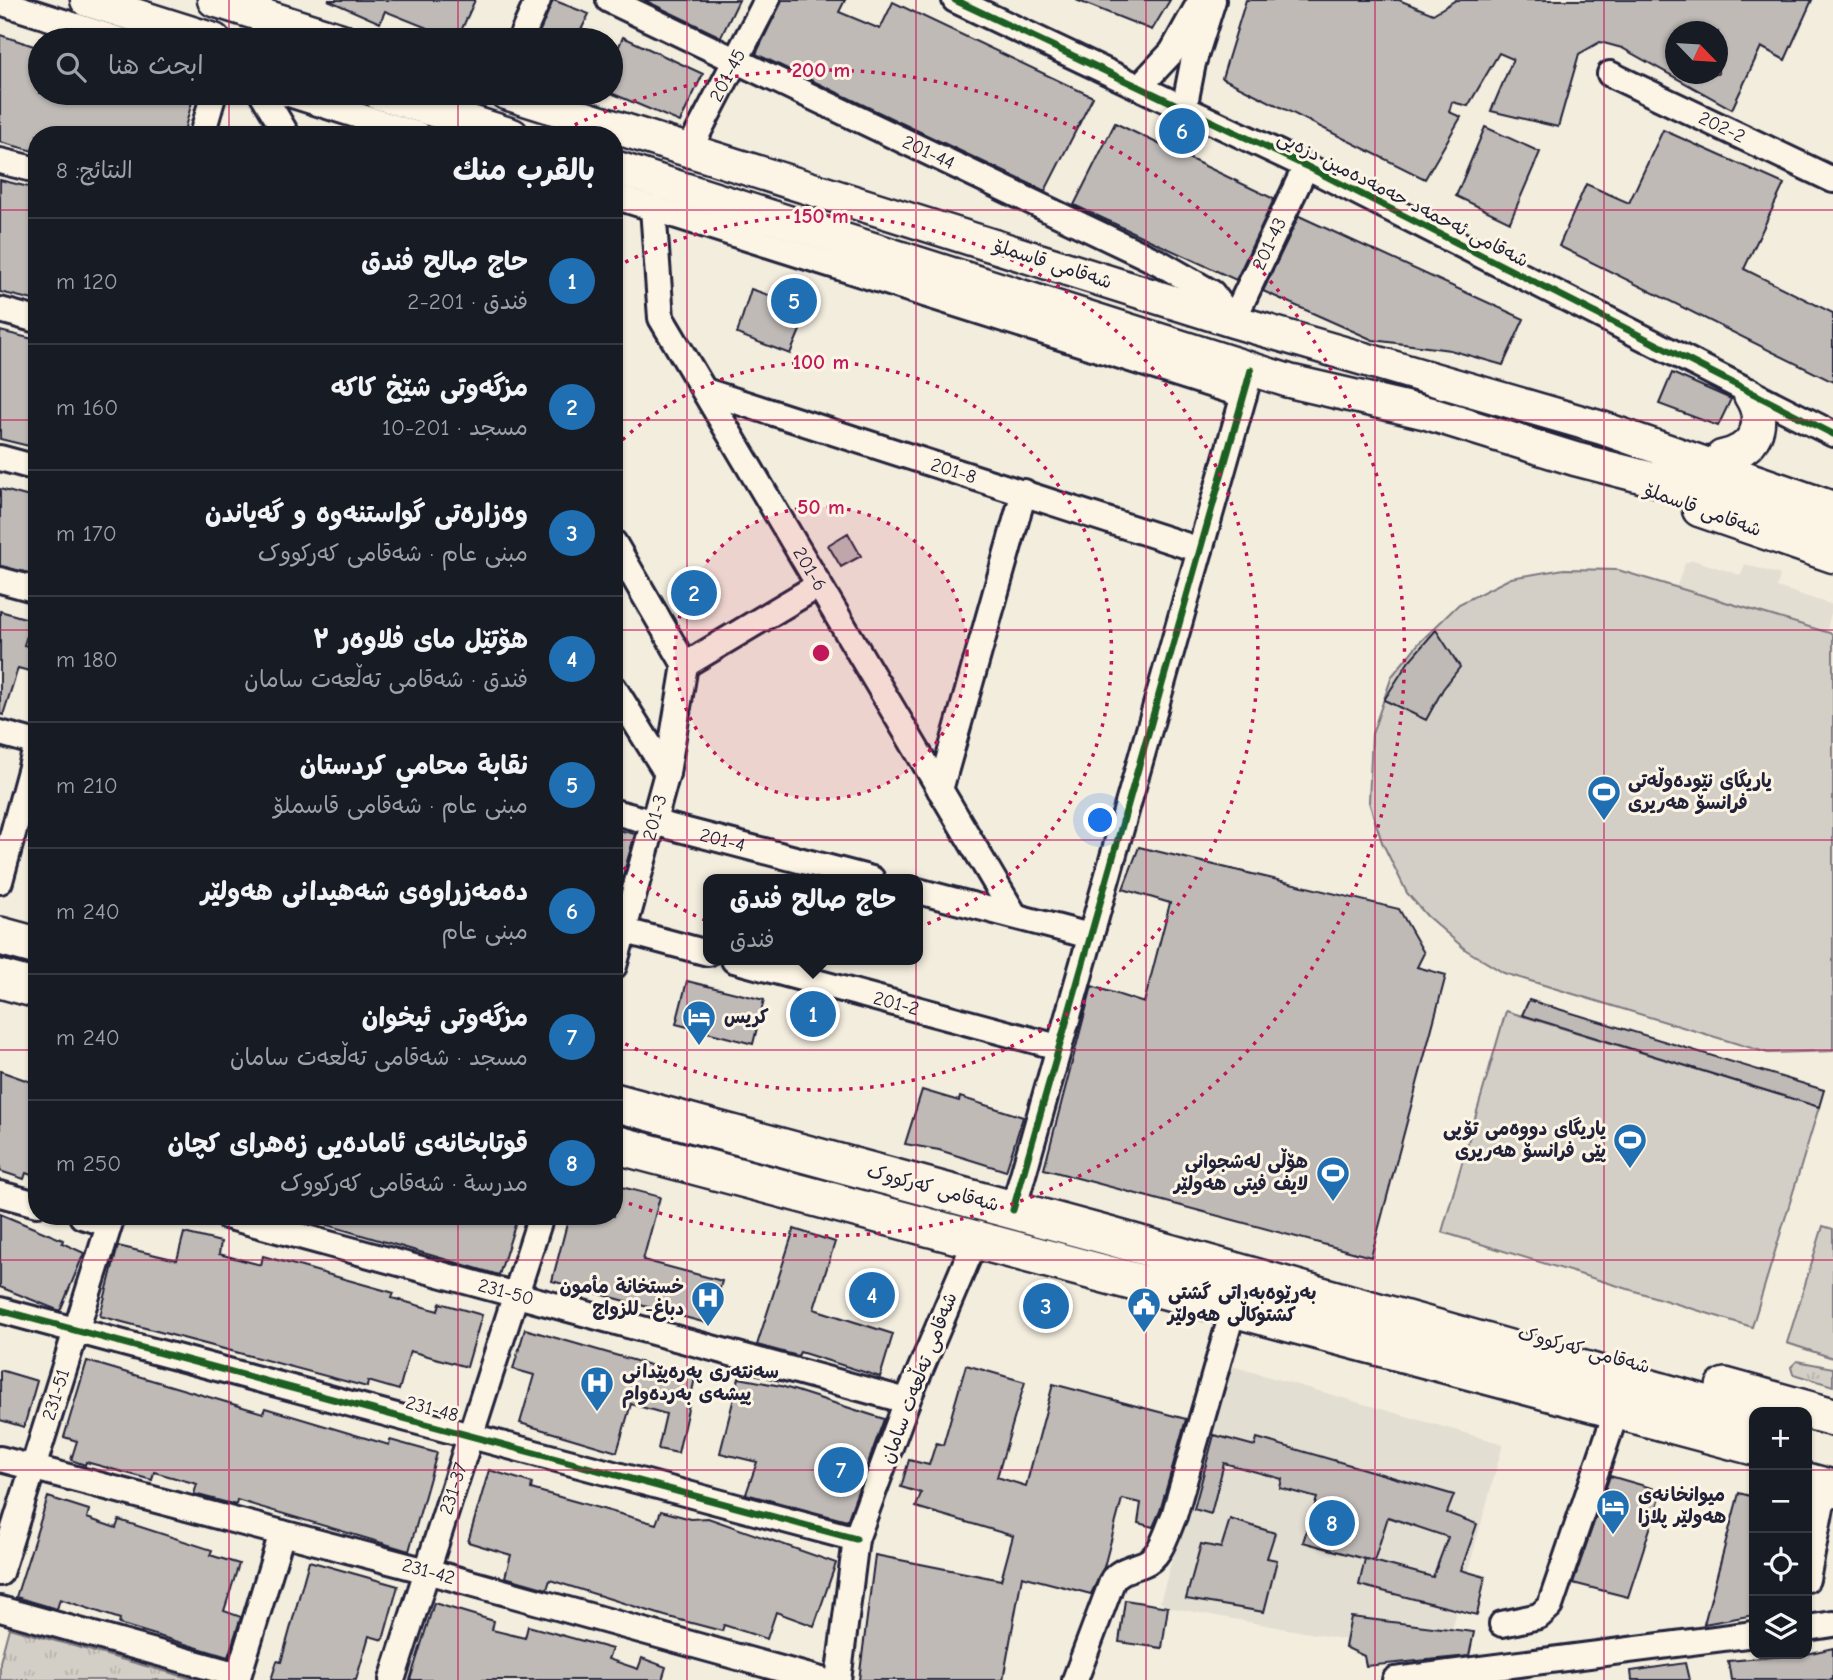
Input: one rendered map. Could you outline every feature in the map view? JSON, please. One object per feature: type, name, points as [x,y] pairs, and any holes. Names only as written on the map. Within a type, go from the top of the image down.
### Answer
[{"type":"highway","points":[[0,936],[28,944]]},
{"type":"highway","points":[[0,979],[28,987]]},
{"type":"highway","name":"شەقامی کەرکووک","points":[[623,1104],[1332,1298],[1749,1417]]},
{"type":"highway","points":[[623,1146],[1233,1310],[1472,1369],[1749,1445]]},
{"type":"highway","name":"شەقامی کەرکووک","points":[[1332,1298],[1470,1319],[1833,1417]]},
{"type":"highway","points":[[1317,1332],[1461,1386],[1749,1466]]},
{"type":"highway","points":[[1812,1434],[1833,1440]]},
{"type":"main road","points":[[87,0],[176,28]]},
{"type":"main road","points":[[214,0],[303,28]]},
{"type":"main road","name":"شەقامی قاسملۆ","points":[[545,105],[612,126]]},
{"type":"main road","points":[[376,116],[448,126]]},
{"type":"main road","name":"شەقامی قاسملۆ","points":[[623,129],[1233,321],[1602,428],[1722,457],[1833,490]]},
{"type":"main road","name":"شەقامی قاسملۆ","points":[[623,170],[907,260],[1248,382],[1427,413],[1575,458],[1758,506],[1833,532]]},
{"type":"main road","points":[[907,260],[919,222]]},
{"type":"main road","points":[[1722,457],[1745,449],[1754,440],[1759,416],[1750,395]]},
{"type":"main road","name":"شەقامی قاسملۆ","points":[[1602,428],[1833,508]]},
{"type":"main road","name":"شەقامی قاسملۆ","points":[[1575,458],[1663,498],[1833,556]]},
{"type":"street","points":[[525,28],[538,0]]},
{"type":"street","name":"201-44","points":[[610,0],[1177,273],[1212,293],[1233,321]]},
{"type":"street","name":"201-45","points":[[689,150],[767,0]]},
{"type":"street","name":"شەقامی ئەحمەد حەمەدەمین دزەیی","points":[[955,0],[1306,166],[1750,395],[1833,434]]},
{"type":"street","points":[[1139,87],[1171,52],[1201,0]]},
{"type":"street","points":[[1184,108],[1193,63],[1213,0]]},
{"type":"street","points":[[0,2],[82,28]]},
{"type":"street","name":"202-2","points":[[1610,74],[1833,180]]},
{"type":"street","points":[[205,126],[211,105]]},
{"type":"street","points":[[269,105],[282,126]]},
{"type":"street","points":[[333,105],[376,116],[399,126]]},
{"type":"street","points":[[0,161],[28,168]]},
{"type":"street","name":"201-43","points":[[1233,321],[1306,166]]},
{"type":"street","points":[[623,199],[1248,382],[1013,1210]]},
{"type":"street","name":"201-6","points":[[653,208],[661,318],[1015,916]]},
{"type":"street","points":[[0,310],[28,318]]},
{"type":"street","name":"201-8","points":[[705,391],[1200,550]]},
{"type":"street","points":[[0,458],[28,466]]},
{"type":"street","points":[[940,790],[1024,492]]},
{"type":"street","points":[[623,559],[684,665],[819,585]]},
{"type":"street","points":[[0,580],[28,588]]},
{"type":"street","name":"201-3","points":[[623,917],[654,823],[667,773],[684,665]]},
{"type":"street","points":[[623,702],[667,773]]},
{"type":"street","points":[[0,733],[28,741]]},
{"type":"street","points":[[0,881],[28,777]]},
{"type":"street","name":"201-4","points":[[623,814],[853,874]]},
{"type":"street","points":[[923,892],[1090,936]]},
{"type":"street","points":[[623,930],[703,952]]},
{"type":"street","name":"201-2","points":[[753,965],[1058,1047]]},
{"type":"street","points":[[0,1194],[28,1202]]},
{"type":"street","name":"231-51","points":[[0,1573],[109,1225]]},
{"type":"street","name":"231-50","points":[[259,1225],[907,1401]]},
{"type":"street","name":"231-37","points":[[392,1680],[538,1225]]},
{"type":"street","name":"شەقامی تەڵعەت سامان","points":[[838,1680],[856,1539],[907,1401],[975,1241]]},
{"type":"street","name":"231-48","points":[[0,1310],[856,1539]]},
{"type":"street","points":[[1075,1680],[1113,1579],[1123,1569],[1147,1563],[1161,1546],[1174,1516],[1233,1310]]},
{"type":"street","points":[[1502,1624],[1539,1616],[1550,1606],[1611,1427]]},
{"type":"street","name":"231-42","points":[[0,1459],[427,1571],[811,1679]]},
{"type":"street","points":[[1812,1543],[1821,1477]]},
{"type":"street","points":[[0,1609],[237,1678],[282,1533]]},
{"type":"street","points":[[1812,1627],[1833,1624]]},
{"type":"street","points":[[1395,1680],[1749,1635]]},
{"type":"shaded area","points":[[1693,560],[1741,575],[1745,564],[1780,575],[1777,587],[1833,605],[1823,646],[1673,597],[1685,563]]},
{"type":"shaded area","points":[[1228,1365],[1503,1444],[1444,1658],[1168,1607],[1160,1602]]},
{"type":"green space","name":"یاریگای نێودەوڵەتی فرانسۆ هەریری","points":[[1564,569],[1618,570],[1833,634],[1833,1051],[1768,1053],[1504,973],[1466,950],[1427,916],[1407,893],[1382,842],[1369,802],[1372,734],[1392,676],[1419,643],[1459,604],[1511,578]]},
{"type":"green space","name":"یاریگای دووەمی تۆپی پێی فرانسۆ هەریری","points":[[1506,1011],[1819,1107],[1752,1327],[1442,1232]]},
{"type":"green space","points":[[1823,1226],[1833,1229],[1833,1358],[1787,1343]]},
{"type":"green space","points":[[1797,1361],[1833,1368],[1833,1386],[1793,1374],[1791,1367]]},
{"type":"green space","points":[[9,1628],[196,1680],[0,1680],[0,1662]]},
{"type":"building","points":[[328,0],[475,0],[462,28],[427,28],[385,11],[380,23]]},
{"type":"building","points":[[553,0],[589,14],[582,28],[541,28]]},
{"type":"building","points":[[644,0],[739,0],[721,37]]},
{"type":"building","points":[[782,0],[845,0],[839,12],[880,29],[893,2],[1093,97],[1045,191],[756,54]]},
{"type":"building","points":[[1076,0],[1170,0],[1152,30]]},
{"type":"building","points":[[1246,0],[1399,0],[1433,14],[1456,0],[1812,0],[1785,60],[1761,47],[1732,109],[1687,84],[1728,84],[1728,21],[1665,21],[1665,72],[1622,48],[1600,42],[1579,54],[1558,127],[1491,111],[1513,59],[1499,53],[1468,106],[1452,102],[1449,112],[1461,117],[1425,179],[1222,78]]},
{"type":"building","points":[[0,35],[28,44],[28,105],[191,105],[185,126],[28,126],[28,150],[0,142]]},
{"type":"building","points":[[623,37],[703,74],[680,122],[623,98]]},
{"type":"building","points":[[1115,123],[1274,199],[1236,280],[1074,205]]},
{"type":"building","points":[[1485,127],[1540,152],[1510,222],[1456,196]]},
{"type":"building","points":[[1663,130],[1784,184],[1744,269],[1833,313],[1833,382],[1559,246],[1586,184],[1629,203]]},
{"type":"building","points":[[0,180],[28,187],[28,299],[0,292]]},
{"type":"building","points":[[1299,216],[1524,319],[1503,365],[1450,350],[1373,340],[1263,291]]},
{"type":"building","points":[[751,289],[809,309],[790,354],[737,334]]},
{"type":"building","points":[[0,331],[28,338],[28,446],[0,439]]},
{"type":"building","points":[[1672,373],[1731,399],[1718,426],[1659,404]]},
{"type":"building","points":[[0,489],[28,497],[28,573],[0,566]]},
{"type":"building","points":[[848,533],[861,556],[841,567],[828,545]]},
{"type":"building","points":[[0,611],[28,619],[24,645],[28,646],[28,671],[18,668],[3,715],[0,714]]},
{"type":"building","points":[[1436,630],[1460,667],[1443,689],[1426,720],[1384,700],[1409,661]]},
{"type":"building","points":[[623,831],[635,834],[623,875]]},
{"type":"building","points":[[1139,847],[1399,909],[1424,953],[1417,967],[1446,975],[1371,1257],[1044,1169],[1092,986],[1144,1003],[1170,903],[1123,889]]},
{"type":"building","points":[[687,981],[764,1000],[753,1044],[676,1024]]},
{"type":"building","points":[[1529,1000],[1824,1090],[1819,1107],[1522,1015]]},
{"type":"building","points":[[0,1071],[28,1081],[28,1174],[24,1179],[0,1171]]},
{"type":"building","points":[[922,1090],[959,1101],[960,1097],[1023,1117],[1006,1171],[939,1150],[905,1144]]},
{"type":"building","points":[[623,1187],[660,1197],[643,1260],[722,1281],[710,1324],[552,1281],[567,1225],[623,1225]]},
{"type":"building","points":[[0,1214],[63,1240],[62,1243],[84,1253],[60,1311],[0,1287]]},
{"type":"building","points":[[327,1225],[515,1225],[499,1275]]},
{"type":"building","points":[[794,1229],[835,1242],[814,1309],[893,1334],[880,1377],[800,1352],[798,1356],[757,1345]]},
{"type":"building","points":[[184,1233],[221,1242],[219,1254],[261,1265],[263,1256],[394,1293],[392,1298],[438,1311],[440,1303],[482,1315],[467,1367],[410,1351],[399,1390],[368,1381],[367,1387],[100,1316],[118,1246],[177,1260]]},
{"type":"building","points":[[525,1329],[695,1378],[678,1453],[658,1449],[666,1414],[631,1404],[617,1452],[520,1423],[534,1375],[513,1369]]},
{"type":"building","points":[[87,1361],[263,1413],[265,1408],[389,1445],[390,1440],[437,1453],[409,1551],[237,1500],[236,1505],[194,1494],[197,1484],[154,1472],[152,1480],[71,1460],[77,1441],[64,1437]]},
{"type":"building","points":[[966,1365],[1025,1382],[997,1477],[1026,1486],[1053,1384],[1186,1419],[1160,1511],[1153,1527],[1138,1523],[1141,1503],[1122,1499],[1104,1567],[1091,1594],[1022,1576],[1003,1680],[859,1680],[875,1555],[1001,1580],[1013,1536],[916,1507],[921,1493],[901,1487],[909,1460],[929,1465],[936,1443],[943,1445]]},
{"type":"building","points":[[0,1370],[37,1381],[24,1427],[0,1420]]},
{"type":"building","points":[[739,1378],[781,1386],[884,1419],[847,1521],[746,1494],[757,1462],[720,1453]]},
{"type":"building","points":[[1214,1435],[1255,1446],[1257,1438],[1454,1495],[1447,1513],[1477,1524],[1461,1570],[1485,1577],[1477,1615],[1359,1585],[1365,1559],[1303,1542],[1317,1498],[1280,1488],[1282,1479],[1224,1463],[1211,1514],[1194,1509]],"holes":[[[1388,1517],[1448,1537],[1433,1577],[1366,1559],[1374,1561]]]},
{"type":"building","points":[[489,1470],[532,1483],[531,1489],[656,1524],[661,1511],[691,1519],[708,1518],[836,1563],[814,1626],[776,1612],[767,1639],[724,1625],[722,1631],[665,1616],[550,1580],[547,1589],[505,1577],[511,1555],[468,1542]]},
{"type":"building","name":"میوانخانەی هەولێر پلازا","points":[[1610,1476],[1662,1491],[1628,1597],[1573,1583]]},
{"type":"building","points":[[1739,1493],[1749,1496],[1749,1616],[1704,1624]]},
{"type":"building","points":[[48,1497],[89,1510],[87,1518],[116,1528],[119,1520],[212,1550],[210,1555],[239,1564],[224,1611],[241,1617],[228,1657],[119,1624],[120,1619],[60,1599],[57,1609],[16,1597]]},
{"type":"building","points":[[1230,1519],[1275,1533],[1267,1558],[1277,1560],[1264,1612],[1186,1599],[1201,1544],[1221,1548]]},
{"type":"building","points":[[309,1561],[398,1586],[383,1640],[369,1636],[356,1680],[271,1680],[277,1661],[281,1662]]},
{"type":"building","points":[[1125,1600],[1168,1607],[1162,1648],[1119,1642]]},
{"type":"building","points":[[434,1603],[494,1621],[492,1630],[525,1638],[528,1626],[612,1649],[608,1659],[638,1669],[642,1658],[666,1667],[662,1680],[410,1680]]},
{"type":"building","points":[[1351,1617],[1474,1632],[1469,1656],[1366,1666],[1364,1656],[1345,1647]]},
{"type":"building","points":[[1833,1648],[1833,1680],[1731,1680],[1728,1661],[1812,1659],[1812,1653]]},
{"type":"building","points":[[1685,1663],[1689,1680],[1632,1680],[1631,1671]]},
{"type":"cycle path","points":[[955,0],[1306,166],[1833,434]]},
{"type":"cycle path","points":[[1013,1210],[1251,370]]},
{"type":"cycle path","points":[[0,1310],[856,1539]]},
{"type":"place","name":"دەمەزراوەی شەهیدانی هەولێر","points":[[1182,131]]},
{"type":"place","name":"نقابة محامي كردستان","points":[[794,301]]},
{"type":"place","name":"مزگه‌وتی شێخ كاكه","points":[[694,593]]},
{"type":"place","name":"یاریگای نێودەوڵەتی فرانسۆ هەریری","points":[[1604,822]]},
{"type":"place","name":"حاج صالح فندق","points":[[813,1014]]},
{"type":"place","name":"كريس","points":[[699,1047]]},
{"type":"place","name":"یاریگای دووەمی تۆپی پێی فرانسۆ هەریری","points":[[1630,1170]]},
{"type":"place","name":"هۆڵی لەشجوانی لایف فیتی هەولێر","points":[[1333,1203]]},
{"type":"place","name":"هۆتێل مای فلاوەر ٣","points":[[872,1295]]},
{"type":"place","name":"وەزارەتی گواستنەوە و گەیاندن","points":[[1046,1306]]},
{"type":"place","name":"خستخانة مأمون دباغ- للزواج","points":[[708,1328]]},
{"type":"place","name":"بەڕێوەبەراتی گشتی کشتوکاڵی هەولێر","points":[[1144,1334]]},
{"type":"place","name":"سەنتەری پەرەپێدانی پیشەی بەردەوام","points":[[597,1413]]},
{"type":"place","name":"مزگەوتی ئیخوان","points":[[841,1470]]},
{"type":"place","name":"قوتابخانەی ئامادەیی زەهرای کچان","points":[[1332,1523]]},
{"type":"place","name":"میوانخانەی هەولێر پلازا","points":[[1613,1536]]}]
